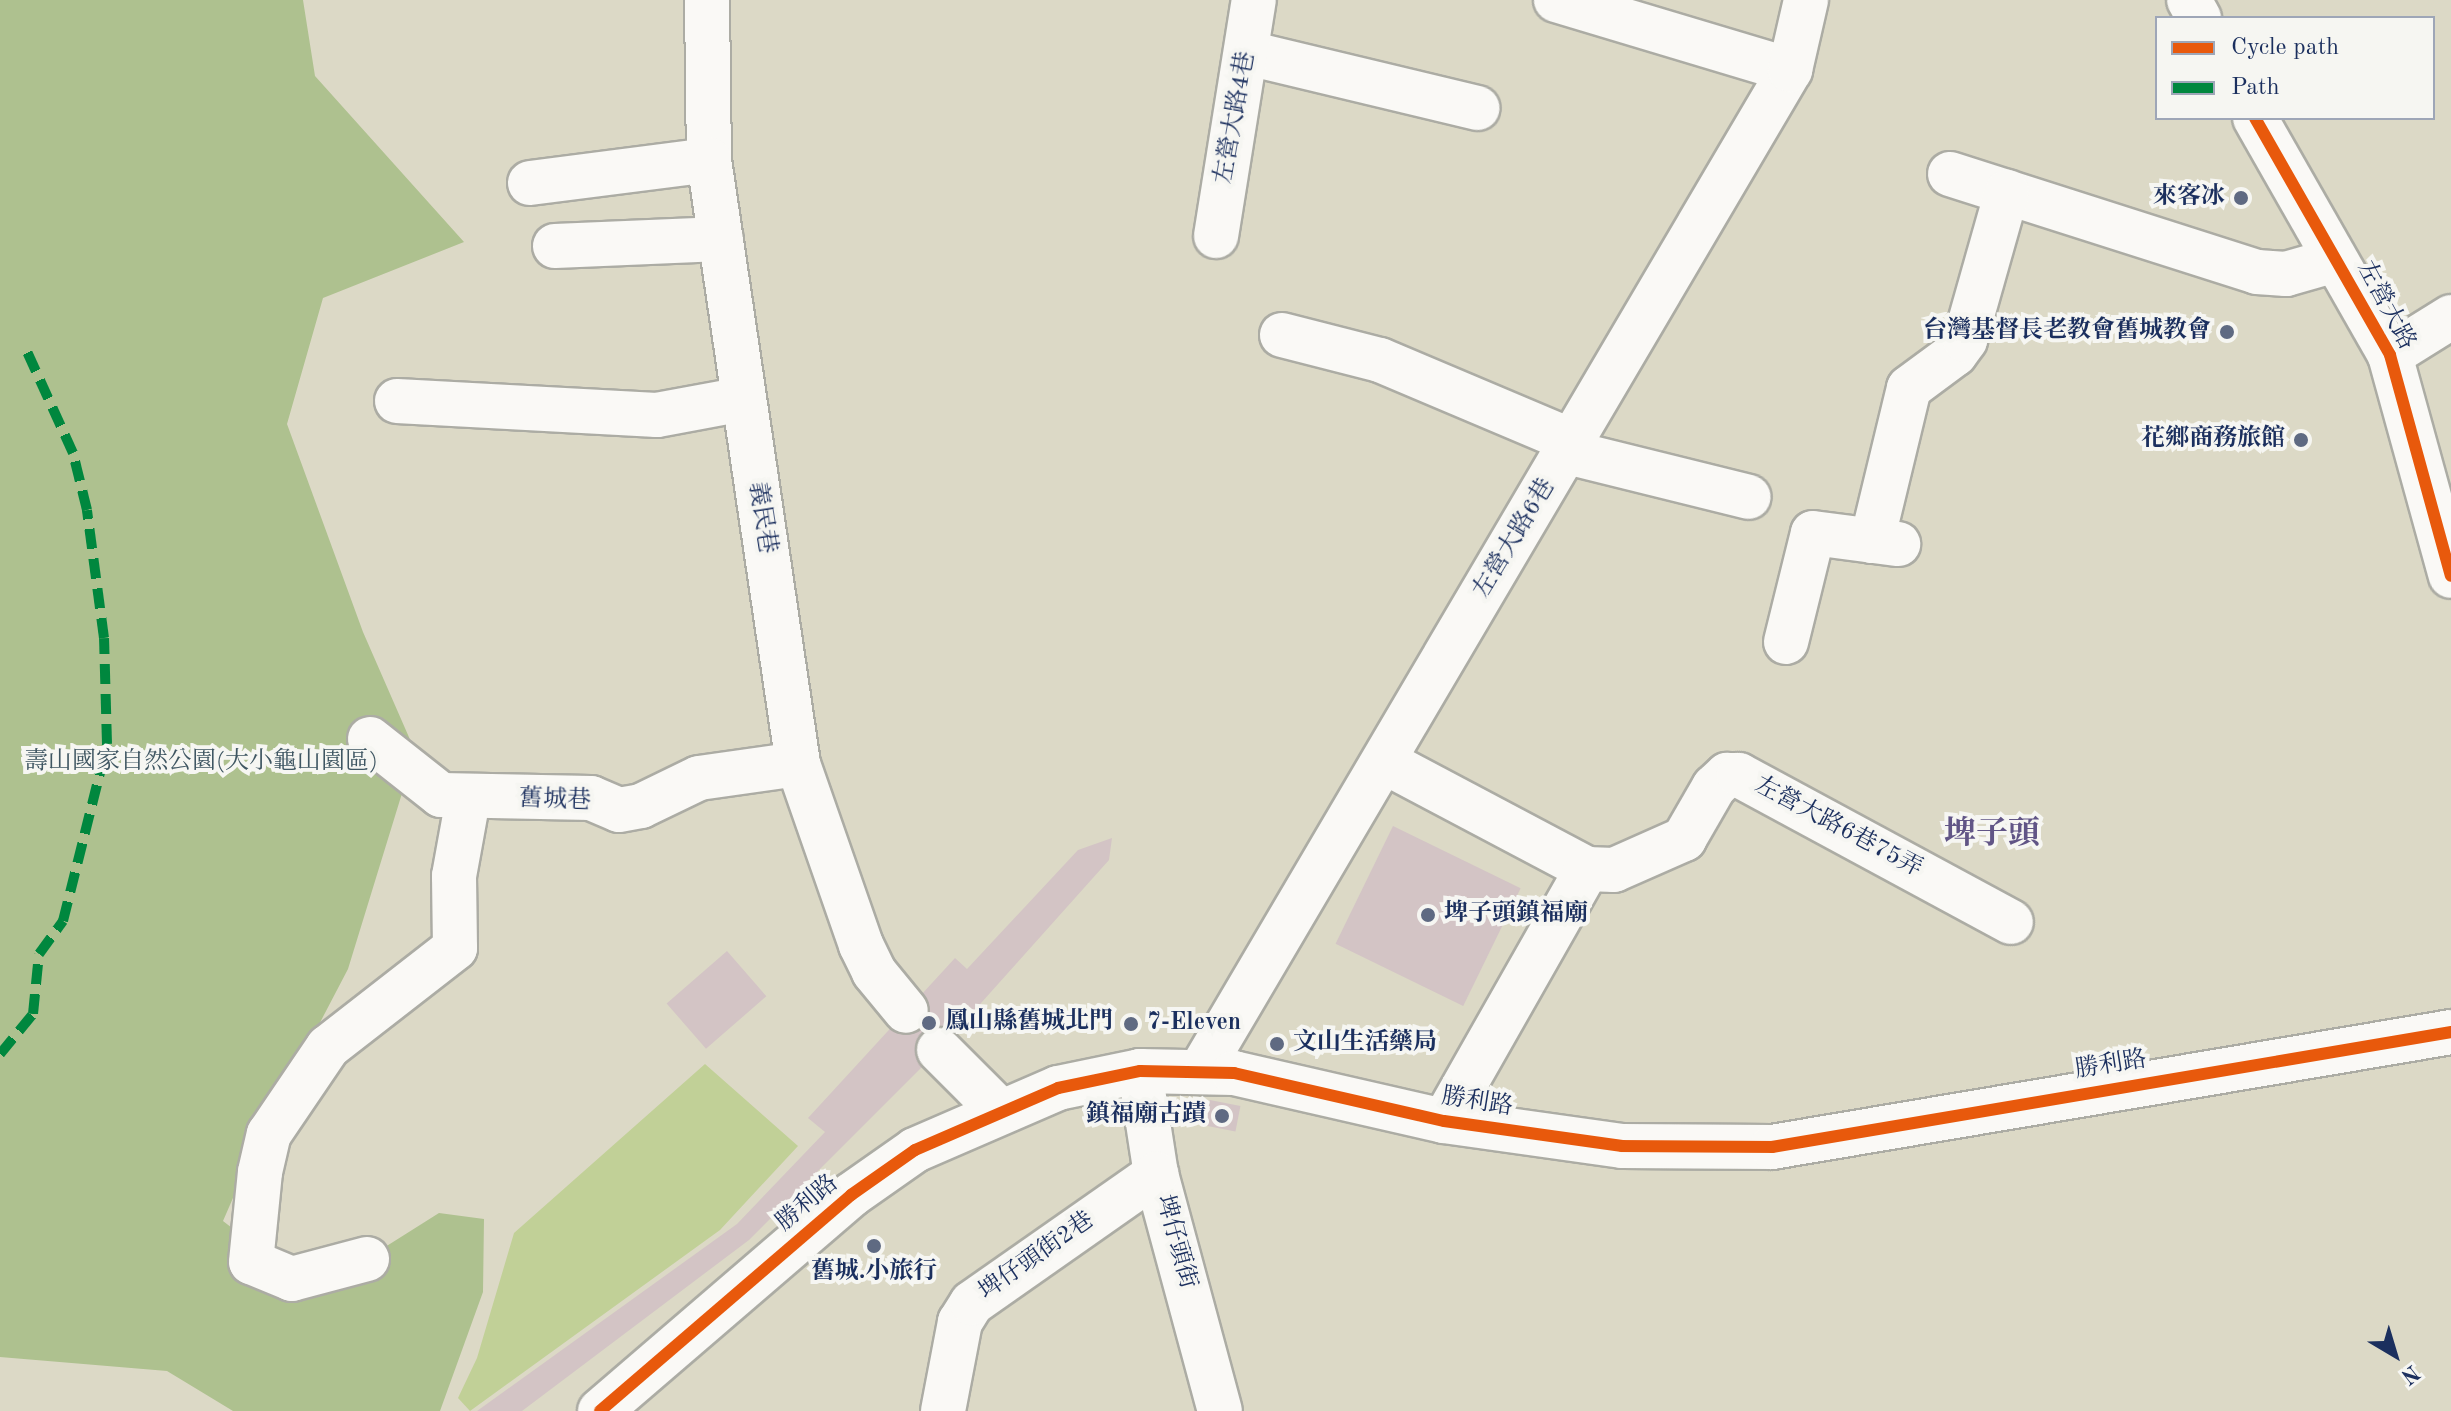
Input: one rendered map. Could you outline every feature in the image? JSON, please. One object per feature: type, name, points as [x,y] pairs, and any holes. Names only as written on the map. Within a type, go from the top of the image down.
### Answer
[{"type":"street","name":"義民巷","points":[[707,0],[709,160],[798,764],[861,945],[874,972],[906,1011]]},
{"type":"street","name":"左營大路4巷","points":[[1216,236],[1248,53],[1254,0]]},
{"type":"street","points":[[1556,0],[1790,70]]},
{"type":"street","name":"左營大路6巷","points":[[1201,1070],[1790,70],[1806,0]]},
{"type":"street","points":[[1248,53],[1477,108]]},
{"type":"street","name":"左營大路","points":[[2256,120],[2390,355],[2451,576]]},
{"type":"street","points":[[530,183],[709,160]]},
{"type":"street","points":[[1950,174],[2257,272],[2286,274],[2335,260]]},
{"type":"street","points":[[1786,642],[1813,533],[1885,543],[1909,388],[1955,354],[1965,340],[2007,192]]},
{"type":"street","points":[[555,246],[721,239]]},
{"type":"street","points":[[2390,355],[2451,317]]},
{"type":"street","points":[[1282,335],[1380,360],[1570,446],[1749,497]]},
{"type":"street","points":[[397,401],[657,415],[743,399]]},
{"type":"street","name":"舊城巷","points":[[370,739],[441,795],[468,799],[591,798],[619,810],[641,806],[699,778],[798,764]]},
{"type":"street","points":[[1385,762],[1587,869],[1444,1121]]},
{"type":"street","name":"左營大路6巷75弄","points":[[1587,869],[1614,870],[1684,839],[1714,787],[1727,775],[1739,775],[2011,922]]},
{"type":"street","points":[[367,1259],[292,1279],[251,1262],[260,1172],[269,1134],[328,1047],[455,948],[454,876],[468,799]]},
{"type":"street","name":"勝利路","points":[[600,1411],[851,1195],[915,1150],[1058,1088],[1140,1071],[1201,1070],[1444,1121],[1622,1146],[1772,1147],[2451,1032]]},
{"type":"street","points":[[939,1050],[1000,1111]]},
{"type":"street","name":"埤仔頭街","points":[[1140,1071],[1156,1174],[1220,1411]]},
{"type":"street","name":"埤仔頭街2巷","points":[[943,1411],[960,1322],[972,1303],[1156,1174]]},
{"type":"green space","name":"壽山國家自然公園(大小龜山園區)","points":[[0,0],[303,0],[315,76],[464,242],[323,298],[287,424],[363,632],[415,751],[348,969],[256,1145],[223,1221],[289,1272],[374,1254],[439,1213],[484,1219],[483,1292],[440,1411],[233,1411],[167,1371],[0,1357]]},
{"type":"green space","points":[[705,1064],[798,1146],[720,1230],[470,1411],[458,1398],[477,1358],[514,1233]]},
{"type":"building","name":"埤子頭鎮福廟","points":[[1393,826],[1521,888],[1463,1006],[1336,944]]},
{"type":"building","points":[[1112,838],[1109,860],[939,1050],[749,1240],[522,1411],[477,1411],[737,1224],[825,1132],[808,1118],[955,958],[967,969],[1078,850]]},
{"type":"building","points":[[727,951],[766,996],[706,1049],[667,1003]]},
{"type":"building","name":"鎮福廟古蹟","points":[[1210,1100],[1240,1106],[1235,1131],[1205,1126]]},
{"type":"marked path","points":[[0,1054],[33,1014],[39,954],[63,921],[107,744],[104,638],[87,510],[73,453],[24,345]]},
{"type":"cycle path","points":[[2256,120],[2390,355],[2451,576]]},
{"type":"cycle path","points":[[600,1411],[851,1195],[915,1150],[1058,1088],[1140,1071],[1234,1073],[1444,1121],[1622,1146],[1772,1147],[2451,1032]]},
{"type":"place","name":"來客冰","points":[[2241,198]]},
{"type":"place","name":"台灣基督長老教會舊城教會","points":[[2227,332]]},
{"type":"place","name":"花鄉商務旅館","points":[[2301,440]]},
{"type":"place","name":"埤子頭鎮福廟","points":[[1428,915]]},
{"type":"place","name":"鳳山縣舊城北門","points":[[929,1023]]},
{"type":"place","name":"7-Eleven","points":[[1131,1024]]},
{"type":"place","name":"文山生活藥局","points":[[1277,1044]]},
{"type":"place","name":"鎮福廟古蹟","points":[[1222,1116]]},
{"type":"place","name":"舊城.小旅行","points":[[874,1246]]},
{"type":"district","name":"埤子頭","points":[[1992,835]]}]
